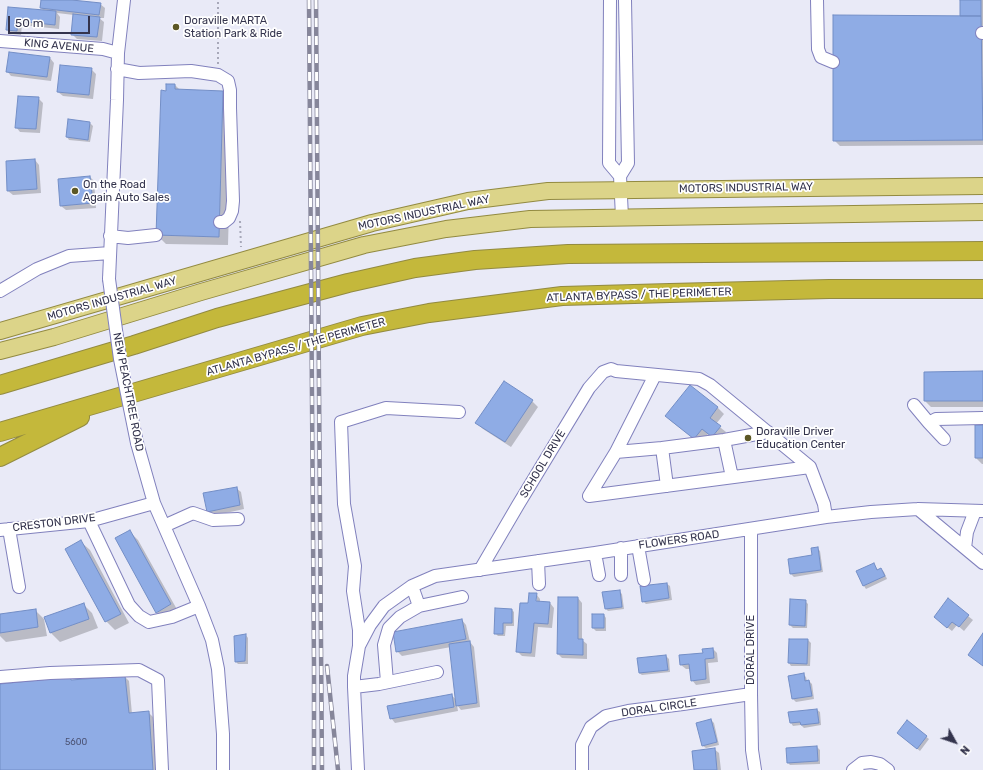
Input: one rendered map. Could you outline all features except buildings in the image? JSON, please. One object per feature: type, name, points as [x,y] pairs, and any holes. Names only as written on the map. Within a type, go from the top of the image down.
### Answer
[{"type":"highway","points":[[0,385],[134,345],[217,318],[348,283],[415,268],[475,260],[568,254],[983,251]]},
{"type":"highway","name":"ATLANTA BYPASS / THE PERIMETER","points":[[0,432],[362,326],[429,313],[562,296],[837,289],[983,289]]},
{"type":"highway","points":[[0,457],[120,397]]},
{"type":"main road","name":"MOTORS INDUSTRIAL WAY","points":[[0,332],[372,223],[468,201],[620,183],[983,186]]},
{"type":"main road","name":"MOTORS INDUSTRIAL WAY","points":[[0,351],[54,337],[208,290],[364,245],[446,229],[530,219],[983,212]]},
{"type":"street","name":"NEW PEACHTREE ROAD","points":[[124,0],[118,53],[109,279],[120,359],[137,443],[154,503],[199,606],[212,640],[218,669],[223,734],[223,770]]},
{"type":"street","points":[[610,0],[609,163],[620,183]]},
{"type":"street","points":[[622,217],[620,183],[628,163],[625,0]]},
{"type":"street","points":[[817,0],[818,50],[821,57],[833,62]]},
{"type":"street","name":"KING AVENUE","points":[[0,41],[103,50],[118,53]]},
{"type":"street","points":[[118,69],[139,73],[191,71],[218,75],[228,81],[230,90],[233,207],[228,218],[224,222],[220,222]]},
{"type":"street","points":[[110,236],[128,238],[156,235]]},
{"type":"street","points":[[3,285],[70,256],[110,253]]},
{"type":"street","name":"SCHOOL DRIVE","points":[[480,570],[589,388],[603,372],[611,369],[616,371],[655,375]]},
{"type":"street","points":[[810,467],[589,496],[616,452],[655,375],[700,379],[718,390],[810,467],[824,504],[826,517]]},
{"type":"street","points":[[914,405],[944,439]]},
{"type":"street","points":[[358,770],[354,676],[359,646],[359,630],[353,591],[355,566],[344,504],[341,422],[386,408],[459,412]]},
{"type":"street","points":[[929,423],[936,419],[983,418]]},
{"type":"street","points":[[616,452],[724,440],[768,432]]},
{"type":"street","points":[[724,440],[732,477]]},
{"type":"street","points":[[662,448],[667,486]]},
{"type":"street","name":"CRESTON DRIVE","points":[[4,529],[89,521],[154,503]]},
{"type":"street","points":[[918,509],[983,564]]},
{"type":"street","name":"FLOWERS ROAD","points":[[359,646],[370,625],[384,606],[412,586],[435,576],[826,517],[918,509],[979,511]]},
{"type":"street","points":[[965,548],[967,532],[979,511]]},
{"type":"street","points":[[164,526],[193,513],[214,520],[238,519]]},
{"type":"street","points":[[89,521],[129,605],[139,616],[149,622],[172,617],[199,606]]},
{"type":"street","points":[[4,529],[19,587]]},
{"type":"street","name":"DORAL DRIVE","points":[[751,529],[751,694],[752,750],[755,770]]},
{"type":"street","points":[[638,546],[644,580]]},
{"type":"street","points":[[621,548],[621,575]]},
{"type":"street","points":[[595,553],[599,575]]},
{"type":"street","points":[[538,561],[539,584]]},
{"type":"street","points":[[412,586],[419,606]]},
{"type":"street","points":[[387,682],[384,645],[389,628],[400,617],[419,606],[462,597]]},
{"type":"street","points":[[0,677],[50,673],[138,670],[158,680],[162,770]]},
{"type":"street","points":[[354,687],[437,672]]},
{"type":"street","name":"DORAL CIRCLE","points":[[582,770],[582,745],[591,727],[606,716],[628,711],[751,694]]},
{"type":"street","points":[[853,770],[862,764],[871,762],[880,764],[888,770]]},
{"type":"path","points":[[218,0],[218,75]]},
{"type":"path","points":[[233,207],[238,212],[240,217],[241,251]]},
{"type":"railway","points":[[309,0],[314,770]]},
{"type":"railway","points":[[316,0],[322,770]]},
{"type":"railway","points":[[327,666],[338,770]]},
{"type":"place","name":"Doraville MARTA Station Park & Ride","points":[[176,27]]},
{"type":"place","name":"On the Road Again Auto Sales","points":[[75,191]]},
{"type":"place","name":"Doraville Driver Education Center","points":[[748,438]]}]
